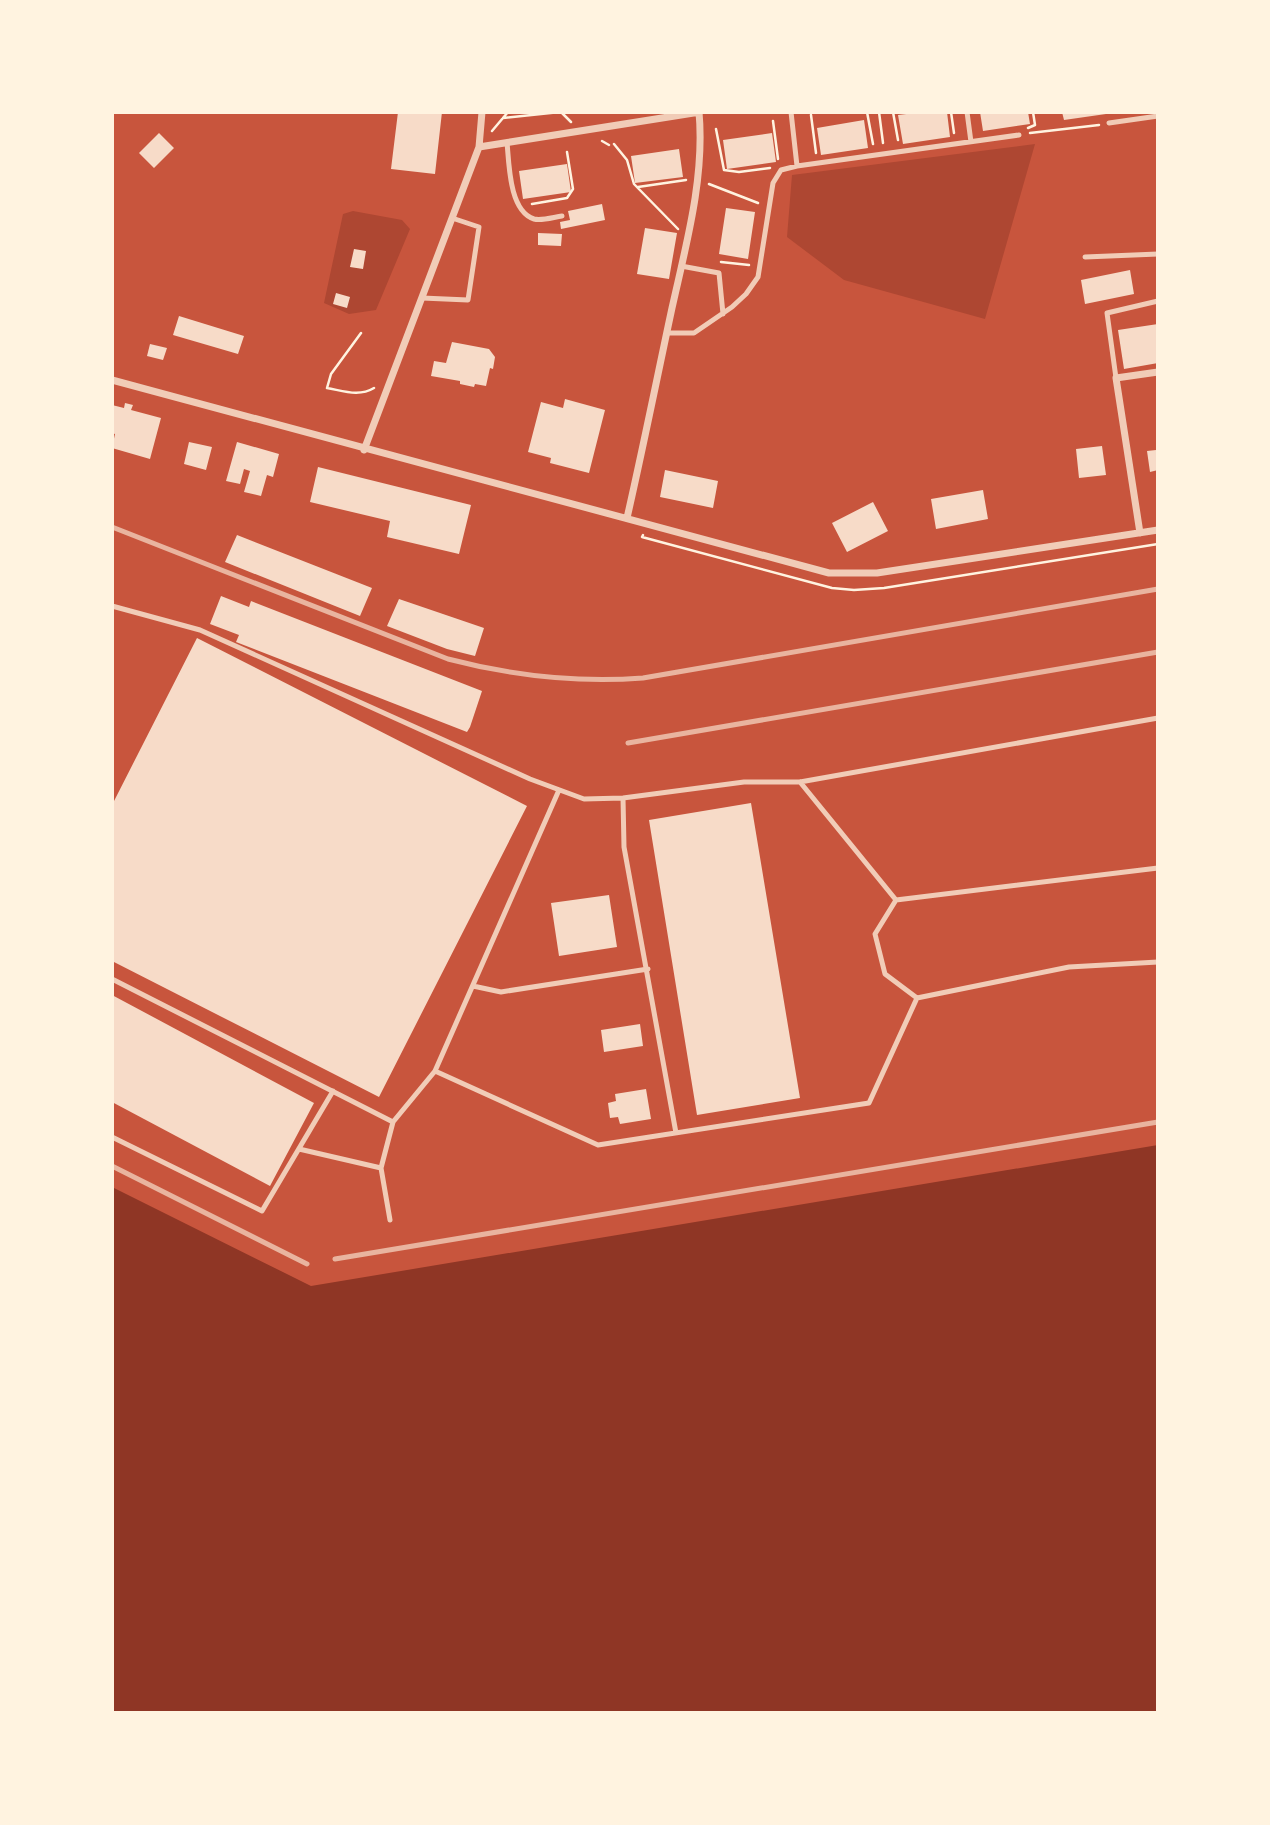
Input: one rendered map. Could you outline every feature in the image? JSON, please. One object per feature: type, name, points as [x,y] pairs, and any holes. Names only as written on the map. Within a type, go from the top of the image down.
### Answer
[{"type":"street","points":[[363,450],[479,147],[482,112]]},
{"type":"street","points":[[479,147],[700,112],[697,180],[688,234],[627,518]]},
{"type":"street","points":[[1140,533],[1116,378],[1158,372]]},
{"type":"street","points":[[112,380],[363,450],[829,573],[877,573],[1158,530]]},
{"type":"lane","points":[[791,112],[797,166]]},
{"type":"lane","points":[[967,112],[971,142]]},
{"type":"lane","points":[[1127,112],[1128,120]]},
{"type":"lane","points":[[1109,123],[1158,116]]},
{"type":"lane","points":[[667,333],[694,333],[723,314],[746,294],[758,276],[773,183],[781,170],[1019,135]]},
{"type":"lane","points":[[507,142],[516,202],[534,219],[562,216]]},
{"type":"lane","points":[[422,298],[468,300],[479,227],[452,218]]},
{"type":"lane","points":[[1085,257],[1158,254]]},
{"type":"lane","points":[[681,266],[719,273],[723,314]]},
{"type":"lane","points":[[1116,378],[1107,313],[1158,301]]},
{"type":"lane","points":[[112,606],[200,631],[400,722],[584,799],[623,797],[744,782],[800,782],[1158,718]]},
{"type":"lane","points":[[800,782],[896,900]]},
{"type":"lane","points":[[390,1220],[381,1168],[393,1122],[435,1071],[559,790]]},
{"type":"lane","points":[[623,797],[624,847],[676,1133]]},
{"type":"lane","points":[[896,900],[1158,868]]},
{"type":"lane","points":[[896,900],[875,934],[885,974],[917,998],[1069,967],[1158,962]]},
{"type":"lane","points":[[472,986],[501,992],[648,969]]},
{"type":"lane","points":[[112,979],[393,1122]]},
{"type":"lane","points":[[435,1071],[598,1145],[869,1104],[917,998]]},
{"type":"lane","points":[[112,1138],[262,1212],[333,1091]]},
{"type":"lane","points":[[299,1149],[381,1168]]},
{"type":"path","points":[[503,118],[560,112]]},
{"type":"path","points":[[867,112],[873,147],[871,151]]},
{"type":"path","points":[[879,112],[885,154]]},
{"type":"path","points":[[893,112],[898,143],[902,147]]},
{"type":"path","points":[[951,112],[954,134],[952,140]]},
{"type":"path","points":[[811,115],[816,155],[821,158]]},
{"type":"path","points":[[773,121],[779,162]]},
{"type":"path","points":[[1019,135],[1109,123]]},
{"type":"path","points":[[716,129],[724,170],[739,172],[772,167]]},
{"type":"path","points":[[614,144],[627,160],[634,184],[681,232],[688,234]]},
{"type":"path","points":[[531,204],[567,198],[573,189],[567,152]]},
{"type":"path","points":[[638,187],[697,180],[758,202],[756,213]]},
{"type":"path","points":[[709,260],[748,266],[750,253]]},
{"type":"path","points":[[361,332],[331,374],[327,388],[364,393],[378,383]]},
{"type":"shaded area","points":[[1035,144],[985,319],[844,280],[787,237],[792,175]]},
{"type":"shaded area","points":[[353,211],[402,220],[410,229],[376,310],[349,314],[324,303],[343,214]]},
{"type":"shaded area","points":[[1158,1145],[1158,1713],[112,1713],[112,1187],[311,1286]]},
{"type":"building","points":[[398,112],[442,112],[435,174],[391,169]]},
{"type":"building","points":[[947,112],[950,137],[903,144],[898,115]]},
{"type":"building","points":[[980,112],[1028,112],[1030,124],[983,131]]},
{"type":"building","points":[[1062,112],[1106,112],[1106,114],[1064,120]]},
{"type":"building","points":[[864,120],[868,148],[821,155],[817,128]]},
{"type":"building","points":[[159,133],[174,148],[154,168],[139,153]]},
{"type":"building","points":[[772,133],[776,162],[727,169],[723,140]]},
{"type":"building","points":[[679,149],[683,177],[635,183],[631,156]]},
{"type":"building","points":[[567,164],[571,192],[523,199],[519,171]]},
{"type":"building","points":[[602,204],[605,220],[561,229],[560,222],[570,220],[568,211]]},
{"type":"building","points":[[726,208],[755,212],[748,259],[719,254]]},
{"type":"building","points":[[645,228],[677,233],[669,279],[637,274]]},
{"type":"building","points":[[538,233],[562,234],[561,246],[538,245]]},
{"type":"building","points":[[354,249],[366,251],[363,269],[350,267]]},
{"type":"building","points":[[1130,270],[1134,294],[1085,304],[1081,280]]},
{"type":"building","points":[[336,293],[350,297],[347,308],[333,304]]},
{"type":"building","points":[[179,316],[244,336],[238,354],[173,335]]},
{"type":"building","points":[[1158,324],[1158,363],[1124,369],[1118,330]]},
{"type":"building","points":[[452,342],[489,349],[495,357],[486,386],[475,384],[474,387],[460,384],[460,381],[431,376],[434,361],[446,363]]},
{"type":"building","points":[[150,344],[167,348],[163,360],[147,356]]},
{"type":"building","points":[[565,399],[605,410],[589,473],[550,463],[551,458],[528,452],[541,402],[563,408]]},
{"type":"building","points":[[125,403],[133,405],[131,410],[161,418],[150,459],[112,448],[115,434],[112,433],[112,405],[124,408]]},
{"type":"building","points":[[189,442],[212,447],[206,470],[184,464]]},
{"type":"building","points":[[237,442],[279,454],[273,477],[267,475],[261,496],[244,492],[250,471],[244,469],[240,484],[226,481]]},
{"type":"building","points":[[1102,446],[1106,475],[1079,478],[1076,449]]},
{"type":"building","points":[[1156,450],[1158,470],[1150,472],[1147,451]]},
{"type":"building","points":[[318,467],[471,505],[459,554],[387,537],[390,521],[310,502]]},
{"type":"building","points":[[665,470],[718,481],[713,508],[660,497]]},
{"type":"building","points":[[983,490],[988,519],[936,529],[931,499]]},
{"type":"building","points":[[873,502],[888,531],[847,552],[832,523]]},
{"type":"building","points":[[237,535],[372,588],[360,616],[225,562]]},
{"type":"building","points":[[221,596],[249,607],[251,601],[482,691],[470,727],[467,732],[236,642],[239,635],[210,624]]},
{"type":"building","points":[[399,599],[484,628],[475,656],[447,649],[387,626]]},
{"type":"building","points":[[197,638],[527,806],[379,1097],[112,961],[112,805]]},
{"type":"building","points":[[751,803],[800,1098],[697,1115],[649,820]]},
{"type":"building","points":[[609,895],[617,947],[559,956],[551,903]]},
{"type":"building","points":[[112,995],[314,1103],[270,1186],[112,1102]]},
{"type":"building","points":[[640,1024],[643,1046],[604,1052],[601,1030]]},
{"type":"building","points":[[646,1089],[651,1119],[620,1124],[618,1117],[610,1118],[608,1103],[616,1101],[615,1094]]},
{"type":"railway","points":[[112,527],[448,659],[496,670],[569,679],[643,678],[1158,589]]},
{"type":"railway","points":[[628,743],[1158,652]]},
{"type":"railway","points":[[335,1259],[1158,1122]]},
{"type":"railway","points":[[112,1166],[307,1264]]}]
